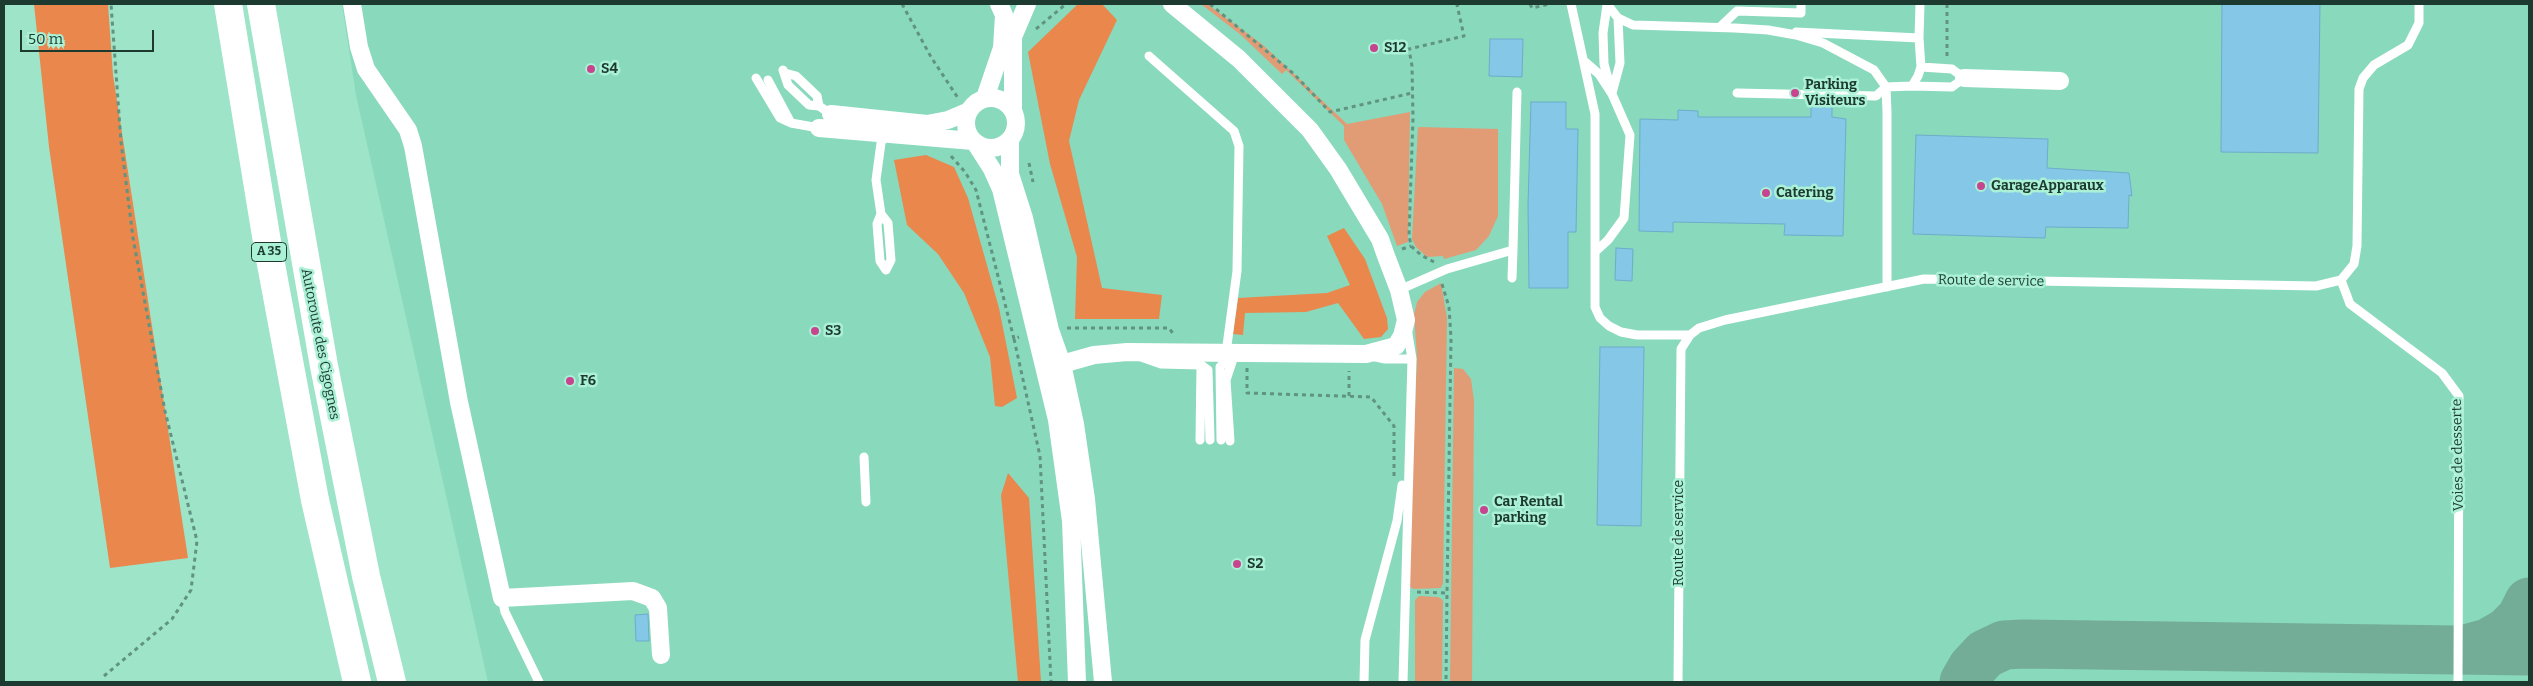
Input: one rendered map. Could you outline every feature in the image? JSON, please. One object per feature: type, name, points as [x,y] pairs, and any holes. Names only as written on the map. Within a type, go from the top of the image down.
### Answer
[{"type":"highway","name":"A 35","points":[[228,4],[268,248],[326,553],[357,682]]},
{"type":"highway","name":"Autoroute des Cigognes","points":[[261,4],[324,366],[366,576],[392,682]]},
{"type":"highway","points":[[326,553],[340,682]]},
{"type":"street","points":[[352,4],[360,52],[366,69],[408,130],[459,402],[502,598],[633,591],[652,598],[658,608],[661,655]]},
{"type":"street","points":[[985,98],[1002,48],[1004,15],[999,4]]},
{"type":"street","points":[[1027,4],[1013,37],[1013,110],[1016,125],[1010,140],[1010,174],[1024,218],[1051,330],[1057,420],[1071,521],[1077,682]]},
{"type":"street","points":[[1054,365],[1094,355],[1127,352],[1366,354],[1396,346],[1402,336],[1406,320],[1399,290],[1380,239],[1338,169],[1310,130],[1239,59],[1172,4]]},
{"type":"street","points":[[1964,78],[2060,81]]},
{"type":"street","points":[[819,128],[886,134],[941,131],[963,106],[972,106],[985,98],[1001,99],[1013,110]]},
{"type":"street","points":[[963,106],[966,128],[1001,189],[1051,330]]},
{"type":"street","points":[[825,110],[927,124],[988,148],[996,148],[1010,140]]},
{"type":"street","points":[[1054,365],[1075,424],[1086,499],[1103,682]]},
{"type":"lane","points":[[1571,4],[1595,114],[1595,307],[1600,318],[1609,326],[1621,332],[1637,335],[1690,335]]},
{"type":"lane","points":[[1596,251],[1608,240],[1624,218],[1630,135],[1612,94],[1604,64],[1603,33],[1607,4]]},
{"type":"lane","points":[[1607,4],[1618,18],[1633,25],[1651,27],[1720,27],[1920,38]]},
{"type":"lane","points":[[1720,27],[1737,11],[1801,13],[1801,4]]},
{"type":"lane","points":[[1912,86],[1921,67],[1920,4]]},
{"type":"lane","points":[[2342,280],[2354,264],[2357,246],[2359,89],[2363,78],[2374,65],[2408,45],[2419,23],[2419,4]]},
{"type":"lane","points":[[1612,94],[1620,63],[1618,18]]},
{"type":"lane","points":[[1768,30],[1823,43],[1874,70],[1886,87],[1887,287]]},
{"type":"lane","points":[[1149,56],[1234,131],[1240,146],[1237,270],[1231,353],[1220,367],[1225,440]]},
{"type":"lane","points":[[1584,61],[1599,74],[1612,94]]},
{"type":"lane","points":[[1737,94],[1876,96],[1886,87],[1952,87],[1964,78],[1952,69],[1921,67]]},
{"type":"lane","points":[[784,72],[788,85],[809,104],[825,110]]},
{"type":"lane","points":[[756,78],[780,118],[792,123],[819,128]]},
{"type":"lane","points":[[768,80],[792,123]]},
{"type":"lane","points":[[1512,278],[1517,92]]},
{"type":"lane","points":[[886,134],[881,143],[876,180],[881,214],[878,224],[880,261],[886,270]]},
{"type":"lane","points":[[1399,290],[1439,272],[1513,250]]},
{"type":"lane","name":"Route de service","points":[[1678,682],[1681,349],[1690,335],[1699,328],[1724,320],[1924,279],[2316,286],[2342,280]]},
{"type":"lane","name":"Voies de desserte","points":[[2342,280],[2350,304],[2442,373],[2459,396],[2458,682]]},
{"type":"lane","points":[[1403,682],[1408,440],[1412,359],[1406,320]]},
{"type":"lane","points":[[1127,352],[1161,364],[1201,365],[1208,370],[1210,440]]},
{"type":"lane","points":[[1366,354],[1385,359],[1412,359]]},
{"type":"lane","points":[[1200,440],[1201,365]]},
{"type":"lane","points":[[1364,682],[1365,640],[1397,521],[1408,440]]},
{"type":"lane","points":[[864,457],[866,502]]},
{"type":"lane","points":[[502,598],[505,612],[542,682]]},
{"type":"lane","points":[[531,682],[537,672]]},
{"type":"lane","points":[[535,682],[537,672]]},
{"type":"path","points":[[104,676],[172,619],[190,590],[197,541],[164,410],[133,238],[120,142],[111,4]]},
{"type":"path","points":[[902,4],[931,57],[963,106],[949,108],[938,113],[941,131],[945,147],[965,172],[976,190],[1014,339],[1040,456],[1050,682]]},
{"type":"path","points":[[1210,4],[1294,74],[1330,112],[1412,93]]},
{"type":"path","points":[[1446,682],[1451,338],[1449,307],[1434,260],[1421,255],[1411,246],[1412,66],[1409,49],[1464,36],[1457,4],[1461,4]]},
{"type":"path","points":[[1530,4],[1532,8],[1550,4]]},
{"type":"path","points":[[1947,4],[1947,60]]},
{"type":"path","points":[[1027,157],[1033,184]]},
{"type":"path","points":[[1386,256],[1411,246]]},
{"type":"path","points":[[1051,330],[1064,318]]},
{"type":"path","points":[[1014,339],[1051,330],[1169,328],[1174,332],[1174,341]]},
{"type":"path","points":[[1247,393],[1371,397],[1394,426],[1394,481]]},
{"type":"path","points":[[1404,591],[1447,593]]},
{"type":"shaded area","points":[[34,4],[108,4],[113,75],[188,558],[110,568],[49,147]]},
{"type":"shaded area","points":[[342,4],[2529,4],[2529,682],[488,682],[356,95]]},
{"type":"shaded area","points":[[1078,4],[1102,4],[1117,20],[1079,100],[1069,141],[1102,288],[1162,295],[1159,319],[1075,319],[1077,257],[1050,164],[1028,52]]},
{"type":"shaded area","points":[[1201,4],[1207,4],[1263,45],[1347,124],[1410,112],[1408,242],[1397,246],[1382,204],[1344,140],[1344,126],[1286,70],[1282,74],[1241,35]]},
{"type":"shaded area","points":[[1418,127],[1498,129],[1498,216],[1489,236],[1476,250],[1444,259],[1443,256],[1427,257],[1416,247],[1412,239]]},
{"type":"shaded area","points":[[926,155],[954,167],[968,198],[999,308],[1017,398],[1002,407],[995,406],[990,357],[964,293],[938,254],[907,225],[894,160]]},
{"type":"shaded area","points":[[1344,228],[1365,259],[1387,318],[1388,329],[1381,337],[1364,339],[1338,303],[1306,312],[1245,313],[1243,335],[1233,334],[1238,298],[1327,293],[1350,285],[1327,236]]},
{"type":"shaded area","points":[[1441,283],[1447,318],[1443,583],[1441,588],[1414,589],[1408,586],[1417,357],[1414,315],[1417,302],[1425,292]]},
{"type":"shaded area","points":[[1454,368],[1463,369],[1471,379],[1474,401],[1472,682],[1450,682]]},
{"type":"shaded area","points":[[1008,473],[1029,498],[1041,682],[1018,682],[1001,495]]},
{"type":"shaded area","points":[[1419,596],[1438,597],[1443,600],[1442,682],[1415,682],[1415,600]]},
{"type":"building","points":[[2222,4],[2320,4],[2318,153],[2221,152]]},
{"type":"building","points":[[1490,39],[1523,39],[1522,77],[1489,76]]},
{"type":"building","points":[[1531,102],[1566,102],[1566,129],[1578,129],[1576,232],[1568,232],[1568,288],[1529,288],[1528,205]]},
{"type":"building","points":[[1811,102],[1832,103],[1832,117],[1846,119],[1843,236],[1784,235],[1785,224],[1673,222],[1673,232],[1639,231],[1640,119],[1678,120],[1678,110],[1698,111],[1698,117],[1811,117]]},
{"type":"building","name":"GarageApparaux","points":[[1916,135],[2048,139],[2047,168],[2129,173],[2132,196],[2129,195],[2128,228],[2046,227],[2045,238],[1913,234]]},
{"type":"building","points":[[1616,248],[1633,249],[1632,281],[1615,280]]},
{"type":"building","points":[[1600,347],[1644,347],[1641,526],[1597,525]]},
{"type":"building","points":[[648,614],[649,641],[636,641],[635,615]]},
{"type":"taxiway","points":[[2466,649],[2488,643],[2507,632],[2521,618],[2529,602]]},
{"type":"taxiway","points":[[1964,682],[1972,668],[1985,654],[2004,645],[2529,651]]},
{"type":"place","name":"S12","points":[[1374,48]]},
{"type":"place","name":"S4","points":[[591,69]]},
{"type":"place","name":"Parking Visiteurs","points":[[1795,93]]},
{"type":"place","name":"GarageApparaux","points":[[1981,186]]},
{"type":"place","name":"Catering","points":[[1766,193]]},
{"type":"place","name":"S3","points":[[815,331]]},
{"type":"place","name":"F6","points":[[570,381]]},
{"type":"place","name":"Car Rental parking","points":[[1484,510]]},
{"type":"place","name":"S2","points":[[1237,564]]}]
